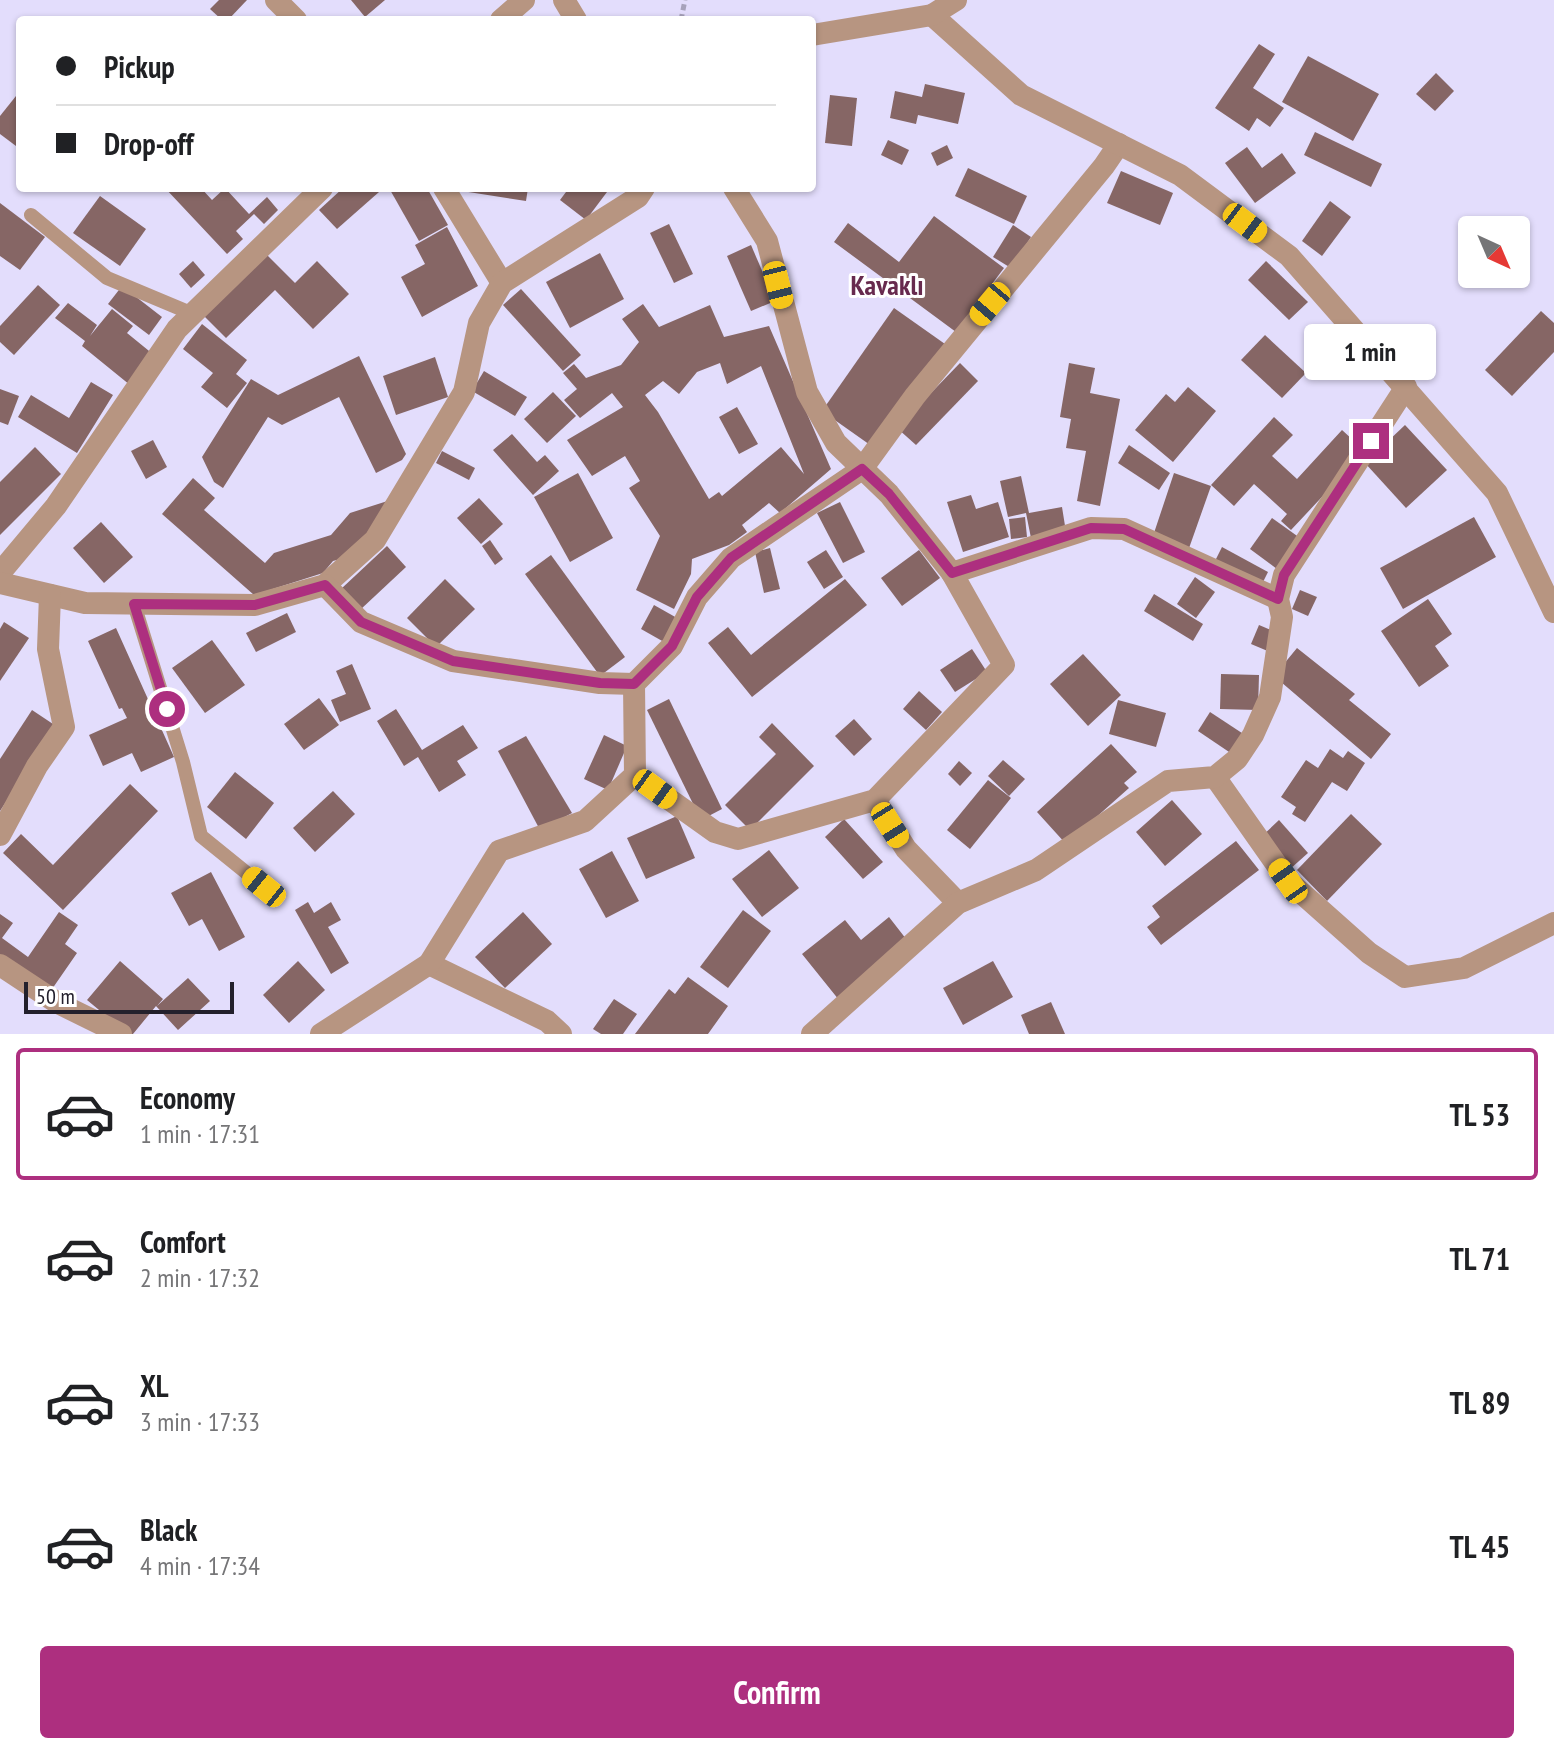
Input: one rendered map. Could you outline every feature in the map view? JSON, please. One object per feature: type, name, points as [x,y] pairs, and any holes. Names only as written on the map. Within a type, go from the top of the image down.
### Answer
[{"type":"street","points":[[276,0],[292,16]]},
{"type":"street","points":[[506,16],[524,0]]},
{"type":"street","points":[[816,34],[932,15],[956,0]]},
{"type":"street","points":[[932,15],[1021,95],[1180,175],[1289,256],[1497,493],[1554,612]]},
{"type":"street","points":[[321,1034],[429,964],[499,851],[585,821],[635,775],[634,684],[672,646],[697,597],[731,558],[862,469],[915,396],[1119,144]]},
{"type":"street","points":[[0,573],[56,506],[177,329],[318,192]]},
{"type":"street","points":[[446,192],[502,283]]},
{"type":"street","points":[[0,583],[85,603],[255,605],[325,585],[375,540],[464,392],[479,323],[502,283],[641,192]]},
{"type":"street","points":[[635,775],[715,832],[738,839],[875,800],[1004,665],[952,573],[889,494],[836,443],[807,392],[767,241],[736,192]]},
{"type":"street","points":[[812,1034],[958,903],[1036,870],[1168,781],[1215,777],[1237,759],[1253,735],[1270,697],[1282,617],[1278,599],[1284,575],[1406,387]]},
{"type":"street","points":[[952,573],[1091,528],[1124,529],[1278,599]]},
{"type":"street","points":[[325,585],[361,622],[453,661],[600,683],[634,684]]},
{"type":"street","points":[[0,835],[37,766],[64,727],[48,649],[50,595]]},
{"type":"street","points":[[1215,777],[1288,881],[1369,953],[1405,977],[1464,968],[1554,923]]},
{"type":"street","points":[[875,800],[906,849],[958,903]]},
{"type":"street","points":[[429,964],[547,1021],[561,1034]]},
{"type":"street","points":[[0,965],[56,1002],[121,1034]]},
{"type":"lane","points":[[31,215],[107,278],[193,314]]},
{"type":"lane","points":[[134,604],[183,762],[201,836],[264,887]]},
{"type":"building","points":[[219,0],[247,0],[232,16],[218,16],[210,9]]},
{"type":"building","points":[[351,0],[385,0],[366,16]]},
{"type":"building","points":[[1259,44],[1275,54],[1253,88],[1284,108],[1270,127],[1257,118],[1249,131],[1215,108]]},
{"type":"building","points":[[1308,56],[1379,94],[1353,141],[1282,102]]},
{"type":"building","points":[[1436,73],[1454,91],[1435,111],[1416,94]]},
{"type":"building","points":[[925,84],[965,93],[958,124],[918,115],[916,124],[890,118],[895,91],[922,97]]},
{"type":"building","points":[[830,95],[857,98],[852,146],[825,143]]},
{"type":"building","points":[[16,96],[16,146],[0,134],[0,116]]},
{"type":"building","points":[[1315,132],[1382,164],[1371,187],[1304,155]]},
{"type":"building","points":[[888,140],[909,150],[902,165],[881,155]]},
{"type":"building","points":[[947,145],[953,158],[937,166],[931,153]]},
{"type":"building","points":[[1247,147],[1262,168],[1282,153],[1296,173],[1255,203],[1225,163]]},
{"type":"building","points":[[968,168],[1027,196],[1014,224],[955,196]]},
{"type":"building","points":[[1121,171],[1173,193],[1160,225],[1107,203]]},
{"type":"building","points":[[169,192],[205,192],[212,200],[221,192],[229,192],[249,214],[267,197],[278,210],[264,224],[254,214],[236,231],[243,239],[227,254]]},
{"type":"building","points":[[339,192],[379,192],[337,229],[319,210]]},
{"type":"building","points":[[391,192],[429,192],[448,225],[419,241]]},
{"type":"building","points":[[468,192],[527,192],[526,201]]},
{"type":"building","points":[[566,192],[607,192],[586,220],[560,200]]},
{"type":"building","points":[[100,196],[146,229],[120,266],[73,233]]},
{"type":"building","points":[[1330,201],[1351,217],[1322,256],[1302,241]]},
{"type":"building","points":[[0,203],[45,237],[20,270],[0,256]]},
{"type":"building","points":[[934,216],[1004,268],[956,332],[834,242],[848,223],[899,262]]},
{"type":"building","points":[[669,224],[693,274],[674,283],[650,233]]},
{"type":"building","points":[[1013,225],[1031,237],[1011,268],[993,257]]},
{"type":"building","points":[[447,227],[478,286],[422,317],[401,277],[425,264],[415,245]]},
{"type":"building","points":[[751,245],[775,301],[751,311],[727,256]]},
{"type":"building","points":[[600,253],[624,299],[570,328],[546,282]]},
{"type":"building","points":[[266,254],[295,283],[317,261],[349,294],[313,329],[275,290],[226,338],[203,315]]},
{"type":"building","points":[[193,261],[205,275],[191,288],[179,274]]},
{"type":"building","points":[[1266,261],[1308,302],[1289,320],[1248,280]]},
{"type":"building","points":[[38,285],[60,305],[14,355],[0,342],[0,326]]},
{"type":"building","points":[[122,286],[162,317],[149,335],[108,304]]},
{"type":"building","points":[[521,289],[581,355],[563,371],[503,305]]},
{"type":"building","points":[[68,303],[97,325],[90,336],[112,309],[133,326],[127,333],[154,355],[130,385],[82,346],[85,341],[55,318]]},
{"type":"building","points":[[643,304],[659,327],[710,305],[724,337],[769,326],[831,469],[780,513],[769,503],[742,525],[747,532],[729,545],[692,559],[691,574],[674,609],[636,590],[660,536],[629,488],[640,481],[625,456],[592,476],[567,440],[623,407],[612,393],[580,418],[564,400],[577,389],[563,373],[574,364],[586,378],[621,365],[639,342],[622,319]],"holes":[[[720,363],[727,384],[761,366],[804,474],[781,447],[722,496],[719,492],[709,499],[645,395],[663,381],[679,394],[697,372]]]},
{"type":"building","points":[[894,308],[945,344],[873,447],[822,411]]},
{"type":"building","points":[[1541,311],[1554,323],[1554,352],[1512,396],[1485,370]]},
{"type":"building","points":[[202,324],[247,360],[236,374],[247,383],[227,408],[201,387],[213,373],[183,349]]},
{"type":"building","points":[[1265,335],[1306,373],[1282,398],[1241,360]]},
{"type":"building","points":[[359,356],[406,454],[402,460],[376,473],[339,397],[282,425],[268,417],[223,488],[214,482],[202,457],[251,379],[278,395]]},
{"type":"building","points":[[435,357],[448,397],[396,415],[383,376]]},
{"type":"building","points":[[960,363],[978,381],[916,445],[897,428]]},
{"type":"building","points":[[1069,363],[1095,368],[1090,393],[1120,399],[1100,506],[1077,501],[1086,451],[1066,448],[1071,419],[1060,417]]},
{"type":"building","points":[[484,371],[527,397],[515,416],[472,391]]},
{"type":"building","points":[[91,382],[113,395],[77,453],[18,417],[31,395],[69,418]]},
{"type":"building","points":[[1188,387],[1216,411],[1173,462],[1135,430],[1166,394],[1175,402]]},
{"type":"building","points":[[0,389],[19,396],[8,425],[0,422]]},
{"type":"building","points":[[553,392],[576,416],[547,443],[524,419]]},
{"type":"building","points":[[737,407],[758,444],[739,454],[719,417]]},
{"type":"building","points":[[1274,417],[1293,435],[1272,456],[1297,479],[1342,430],[1365,451],[1291,530],[1281,521],[1287,514],[1254,484],[1234,506],[1211,485]]},
{"type":"building","points":[[1405,425],[1447,470],[1406,508],[1365,463]]},
{"type":"building","points":[[512,434],[537,462],[545,455],[559,471],[533,495],[493,450]]},
{"type":"building","points":[[153,440],[167,467],[146,479],[131,451]]},
{"type":"building","points":[[1129,445],[1170,473],[1159,490],[1118,463]]},
{"type":"building","points":[[35,447],[61,474],[0,535],[0,482]]},
{"type":"building","points":[[442,451],[475,468],[469,480],[436,463]]},
{"type":"building","points":[[578,473],[613,538],[570,562],[534,497]]},
{"type":"building","points":[[1174,473],[1211,486],[1188,551],[1152,539]]},
{"type":"building","points":[[1021,476],[1029,513],[1062,507],[1066,532],[1031,538],[1026,513],[1008,517],[1000,481]]},
{"type":"building","points":[[193,478],[215,498],[204,510],[265,563],[274,553],[331,535],[350,513],[400,497],[348,557],[333,561],[323,573],[254,595],[162,514]]},
{"type":"building","points":[[971,495],[976,509],[998,502],[1009,537],[963,552],[947,502]]},
{"type":"building","points":[[479,498],[503,524],[481,544],[457,518]]},
{"type":"building","points":[[840,502],[865,552],[843,563],[817,513]]},
{"type":"building","points":[[1025,517],[1027,537],[1011,539],[1009,519]]},
{"type":"building","points":[[1474,517],[1496,557],[1403,609],[1380,568]]},
{"type":"building","points":[[1272,518],[1300,538],[1277,569],[1250,549]]},
{"type":"building","points":[[101,522],[133,557],[104,583],[73,548]]},
{"type":"building","points":[[490,540],[503,559],[495,565],[482,546]]},
{"type":"building","points":[[387,546],[406,567],[360,610],[341,589]]},
{"type":"building","points":[[1222,547],[1268,572],[1261,586],[1215,561]]},
{"type":"building","points":[[770,548],[780,589],[764,593],[755,552]]},
{"type":"building","points":[[826,550],[843,577],[824,589],[807,562]]},
{"type":"building","points":[[919,550],[940,578],[902,606],[881,578]]},
{"type":"building","points":[[551,555],[625,657],[600,676],[525,574]]},
{"type":"building","points":[[1195,577],[1215,592],[1196,618],[1177,604]]},
{"type":"building","points":[[445,579],[475,609],[436,647],[407,618]]},
{"type":"building","points":[[845,579],[867,605],[752,697],[708,643],[728,627],[751,655]]},
{"type":"building","points":[[1300,590],[1317,597],[1308,616],[1292,609]]},
{"type":"building","points":[[1154,594],[1203,624],[1193,641],[1144,611]]},
{"type":"building","points":[[1428,599],[1452,634],[1435,646],[1449,666],[1419,687],[1381,631]]},
{"type":"building","points":[[654,605],[677,618],[664,642],[641,629]]},
{"type":"building","points":[[287,613],[296,632],[256,652],[246,633]]},
{"type":"building","points":[[4,622],[29,638],[0,681],[0,629]]},
{"type":"building","points":[[1259,625],[1278,633],[1270,652],[1251,644]]},
{"type":"building","points":[[116,628],[174,757],[141,772],[132,753],[103,766],[89,735],[127,718],[122,708],[119,709],[88,641]]},
{"type":"building","points":[[212,640],[245,685],[205,713],[172,668]]},
{"type":"building","points":[[1297,648],[1355,694],[1349,700],[1391,734],[1371,759],[1274,676]]},
{"type":"building","points":[[972,649],[987,672],[955,692],[940,670]]},
{"type":"building","points":[[1083,654],[1121,695],[1088,726],[1050,684]]},
{"type":"building","points":[[352,664],[371,709],[340,722],[331,700],[346,694],[336,671]]},
{"type":"building","points":[[1221,674],[1259,675],[1258,710],[1220,709]]},
{"type":"building","points":[[919,691],[942,712],[926,730],[903,709]]},
{"type":"building","points":[[319,698],[339,725],[304,750],[284,724]]},
{"type":"building","points":[[669,699],[722,809],[701,820],[647,710]]},
{"type":"building","points":[[1118,700],[1166,713],[1156,747],[1109,734]]},
{"type":"building","points":[[396,709],[422,750],[463,725],[478,748],[457,761],[466,775],[439,792],[418,757],[404,766],[377,721]]},
{"type":"building","points":[[32,710],[56,726],[0,811],[0,759]]},
{"type":"building","points":[[1210,712],[1248,737],[1235,756],[1198,731]]},
{"type":"building","points":[[854,719],[872,739],[854,756],[835,736]]},
{"type":"building","points":[[772,723],[814,766],[750,830],[725,805],[776,754],[759,737]]},
{"type":"building","points":[[604,735],[627,746],[608,790],[584,779]]},
{"type":"building","points":[[526,736],[572,813],[540,830],[498,751]]},
{"type":"building","points":[[1111,744],[1137,772],[1124,783],[1129,788],[1066,844],[1037,812]]},
{"type":"building","points":[[1330,749],[1343,758],[1348,751],[1365,763],[1347,791],[1332,782],[1305,822],[1292,814],[1296,807],[1281,797],[1306,760],[1318,768]]},
{"type":"building","points":[[1003,760],[1025,779],[1009,796],[988,776]]},
{"type":"building","points":[[959,761],[972,773],[960,786],[948,774]]},
{"type":"building","points":[[235,772],[274,803],[246,839],[207,807]]},
{"type":"building","points":[[988,780],[1011,798],[970,849],[947,830]]},
{"type":"building","points":[[130,784],[158,811],[63,910],[3,853],[21,834],[53,865]]},
{"type":"building","points":[[333,791],[355,814],[315,852],[293,828]]},
{"type":"building","points":[[1172,800],[1202,834],[1165,866],[1136,832]]},
{"type":"building","points":[[1351,814],[1382,844],[1327,901],[1297,870]]},
{"type":"building","points":[[677,816],[695,858],[646,879],[627,838]]},
{"type":"building","points":[[844,819],[883,862],[863,879],[825,837]]},
{"type":"building","points":[[1279,820],[1308,853],[1289,870],[1260,838]]},
{"type":"building","points":[[1236,841],[1259,870],[1161,945],[1147,927],[1160,917],[1152,906]]},
{"type":"building","points":[[769,850],[799,888],[762,917],[732,879]]},
{"type":"building","points":[[612,851],[639,901],[606,918],[579,869]]},
{"type":"building","points":[[211,872],[245,937],[219,951],[202,919],[189,926],[171,893]]},
{"type":"building","points":[[308,902],[314,913],[331,902],[341,920],[328,927],[349,963],[331,974],[295,910]]},
{"type":"building","points":[[743,910],[771,931],[728,988],[700,967]]},
{"type":"building","points":[[59,912],[78,925],[65,944],[77,953],[50,992],[0,957],[0,914],[13,923],[2,938],[28,957]]},
{"type":"building","points":[[523,912],[552,944],[505,988],[475,957]]},
{"type":"building","points":[[889,917],[910,944],[839,1000],[802,954],[845,920],[861,940]]},
{"type":"building","points":[[120,961],[163,999],[157,1006],[188,978],[210,1001],[178,1030],[156,1006],[133,1034],[128,1034],[87,1000]]},
{"type":"building","points":[[298,961],[325,990],[289,1023],[263,995]]},
{"type":"building","points":[[993,961],[1013,997],[963,1025],[943,988]]},
{"type":"building","points":[[688,977],[728,1006],[708,1034],[635,1034],[669,989],[675,994]]},
{"type":"building","points":[[614,999],[637,1014],[623,1034],[601,1034],[593,1029]]},
{"type":"building","points":[[1051,1002],[1065,1034],[1029,1034],[1021,1015]]},
{"type":"district","name":"Kavaklı","points":[[887,285]]},
{"type":"route","points":[[167,709],[134,604],[255,605],[325,585],[361,622],[453,661],[600,683],[634,684],[672,646],[697,597],[731,558],[862,469],[889,494],[952,573],[1091,528],[1124,529],[1278,599],[1284,575],[1371,441]]}]
